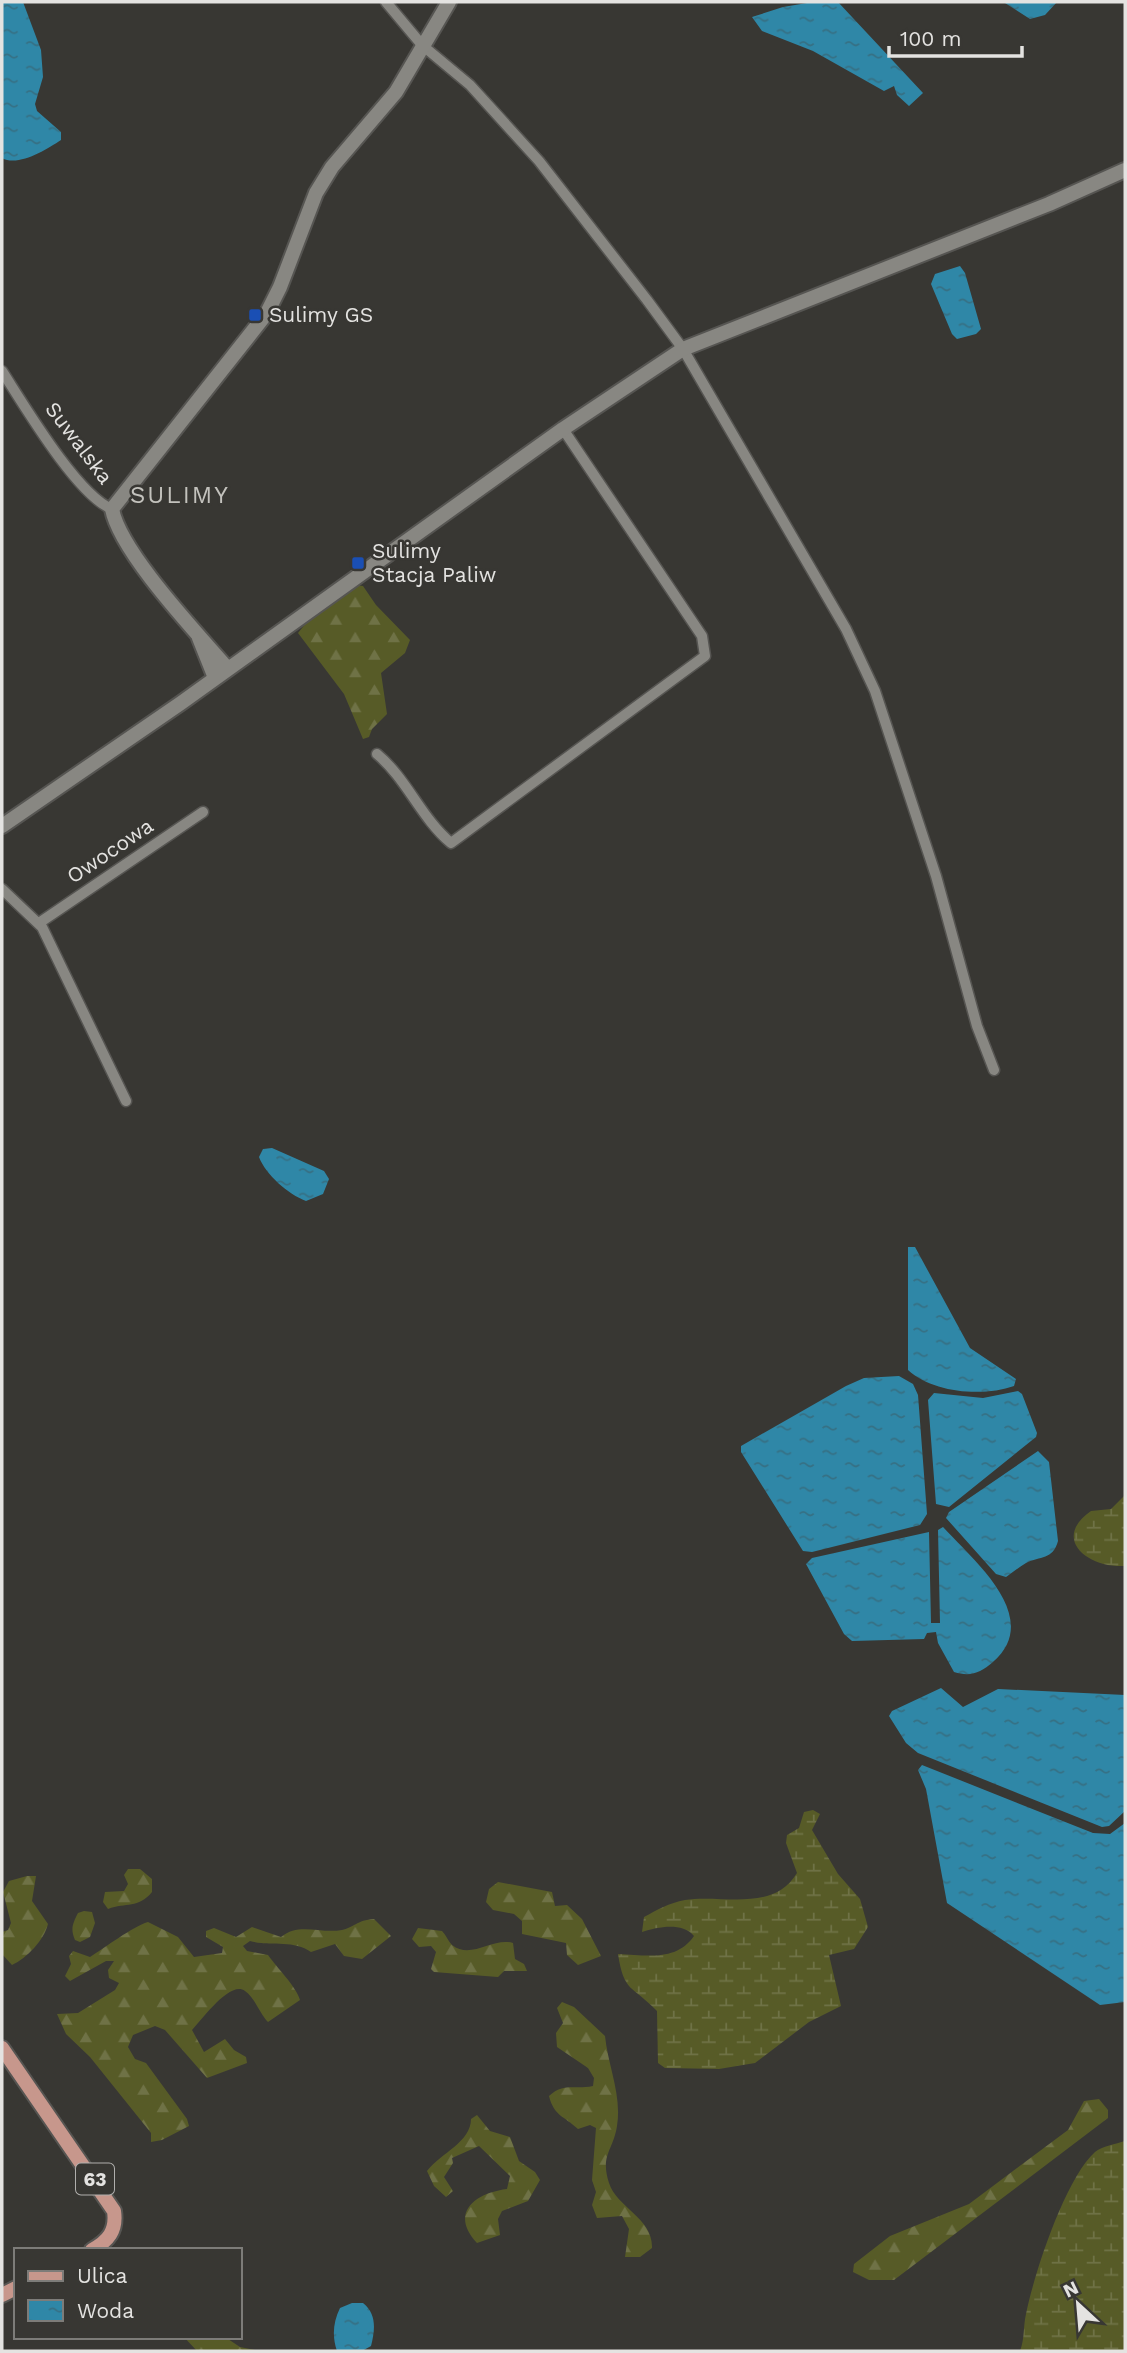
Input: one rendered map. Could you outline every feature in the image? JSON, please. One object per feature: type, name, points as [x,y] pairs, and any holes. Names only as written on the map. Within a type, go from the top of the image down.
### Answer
[{"type":"main road","name":"63","points":[[2,2048],[114,2211],[114,2227],[109,2237],[95,2248]]},
{"type":"street","points":[[386,2],[422,45],[470,85],[539,161],[604,241],[683,349],[846,629],[875,691],[936,876],[976,1026],[994,1070]]},
{"type":"street","points":[[112,509],[262,320],[280,287],[316,193],[332,167],[386,107],[449,2]]},
{"type":"street","points":[[2,826],[215,678],[563,429],[683,349],[1049,204],[1125,170]]},
{"type":"street","name":"Suwalska","points":[[2,372],[55,451],[100,504],[112,509],[122,538],[199,636],[228,668]]},
{"type":"street","points":[[377,754],[392,767],[438,832],[451,843],[696,666],[705,656],[702,636],[684,606],[563,429]]},
{"type":"street","name":"Suwalska","points":[[199,636],[215,678]]},
{"type":"street","name":"Owocowa","points":[[39,923],[203,812]]},
{"type":"street","points":[[2,888],[39,923],[104,1050],[126,1101]]},
{"type":"green space","points":[[355,585],[363,586],[376,605],[410,640],[405,653],[381,673],[387,714],[372,729],[369,737],[363,739],[344,694],[298,633],[310,618]]},
{"type":"green space","points":[[1125,1495],[1125,1566],[1098,1562],[1087,1557],[1074,1541],[1074,1532],[1079,1521],[1091,1511],[1111,1509]]},
{"type":"green space","points":[[813,1810],[820,1814],[812,1830],[838,1874],[860,1899],[868,1927],[854,1949],[829,1955],[841,2006],[809,2022],[755,2063],[719,2069],[665,2068],[658,2063],[657,2011],[626,1982],[618,1954],[660,1955],[678,1950],[687,1944],[694,1936],[676,1927],[642,1932],[644,1917],[668,1905],[685,1900],[761,1898],[787,1885],[797,1873],[786,1843],[787,1835],[799,1828],[804,1812]]},
{"type":"green space","points":[[128,1869],[140,1869],[152,1879],[152,1892],[137,1903],[108,1909],[103,1902],[105,1892],[124,1891],[128,1884],[124,1875]]},
{"type":"green space","points":[[36,1876],[32,1901],[48,1924],[34,1948],[12,1965],[2,1954],[2,1932],[8,1930],[11,1923],[3,1892],[9,1881]]},
{"type":"green space","points":[[498,1882],[552,1892],[555,1906],[567,1905],[582,1919],[601,1956],[578,1965],[567,1955],[566,1943],[522,1934],[522,1921],[514,1914],[493,1910],[486,1902],[489,1889]]},
{"type":"green space","points":[[92,1912],[95,1923],[90,1937],[80,1942],[75,1940],[73,1926],[78,1913]]},
{"type":"green space","points":[[374,1919],[391,1936],[362,1959],[344,1956],[335,1944],[311,1952],[289,1944],[250,1941],[243,1946],[247,1951],[268,1955],[300,2000],[268,2022],[249,1994],[239,1989],[224,1996],[192,2030],[204,2052],[225,2039],[234,2050],[246,2057],[247,2063],[207,2078],[165,2030],[155,2026],[133,2035],[128,2047],[135,2059],[146,2063],[187,2119],[189,2126],[162,2140],[151,2142],[151,2133],[90,2057],[66,2034],[57,2014],[78,2013],[115,1990],[119,1983],[109,1978],[108,1970],[114,1961],[106,1961],[70,1981],[65,1976],[71,1964],[69,1956],[73,1951],[90,1957],[148,1922],[178,1937],[194,1957],[222,1953],[223,1947],[206,1937],[206,1931],[214,1928],[236,1937],[252,1927],[281,1937],[302,1929],[342,1930]]},
{"type":"green space","points":[[418,1928],[442,1931],[452,1945],[459,1949],[513,1943],[515,1959],[524,1964],[527,1971],[504,1971],[498,1977],[434,1972],[431,1969],[436,1952],[431,1946],[419,1947],[412,1939]]},
{"type":"green space","points":[[562,2002],[574,2007],[605,2036],[618,2103],[617,2126],[607,2159],[607,2174],[613,2192],[641,2221],[651,2238],[652,2248],[640,2257],[625,2257],[629,2229],[622,2216],[597,2218],[592,2205],[596,2192],[592,2180],[596,2128],[590,2125],[578,2129],[557,2112],[551,2103],[549,2096],[554,2092],[565,2088],[593,2086],[594,2078],[588,2068],[557,2047],[556,2033],[563,2023],[557,2008]]},
{"type":"green space","points":[[1099,2099],[1108,2110],[1108,2118],[894,2280],[869,2280],[853,2272],[854,2264],[890,2236],[969,2204],[1068,2130],[1084,2101]]},
{"type":"green space","points":[[477,2115],[490,2131],[510,2137],[519,2161],[535,2172],[540,2180],[528,2201],[502,2211],[498,2219],[500,2235],[477,2243],[465,2222],[466,2214],[476,2200],[495,2191],[507,2189],[510,2176],[479,2146],[452,2158],[453,2163],[444,2177],[453,2191],[446,2197],[434,2186],[427,2171],[461,2141],[470,2127],[471,2119]]},
{"type":"green space","points":[[1125,2141],[1125,2351],[1020,2351],[1036,2276],[1052,2228],[1073,2183],[1095,2152]]},
{"type":"green space","points":[[186,2339],[228,2339],[240,2347],[259,2351],[197,2351]]},
{"type":"water","points":[[2,2],[23,2],[41,50],[43,77],[35,104],[37,111],[61,132],[61,140],[55,144],[32,156],[16,160],[2,158]]},
{"type":"water","points":[[813,2],[838,2],[923,93],[909,106],[897,95],[894,86],[884,91],[813,51],[762,31],[752,17],[783,7]]},
{"type":"water","points":[[997,2],[1057,2],[1045,15],[1030,19],[1005,3]]},
{"type":"water","points":[[960,266],[965,273],[981,329],[976,334],[957,339],[952,334],[931,284],[935,274]]},
{"type":"water","points":[[272,1148],[324,1171],[329,1179],[323,1194],[306,1201],[278,1183],[259,1157],[263,1149]]},
{"type":"water","points":[[908,1247],[915,1247],[970,1348],[1016,1379],[1014,1386],[988,1391],[959,1391],[931,1384],[908,1370]]},
{"type":"water","points":[[899,1376],[913,1384],[918,1395],[927,1514],[920,1525],[812,1552],[803,1551],[741,1452],[741,1446],[864,1378]]},
{"type":"water","points":[[1018,1391],[1022,1394],[1037,1433],[1036,1437],[949,1507],[936,1504],[928,1400],[934,1393],[983,1398]]},
{"type":"water","points":[[1038,1451],[1049,1462],[1058,1541],[1049,1554],[1026,1563],[1006,1577],[996,1574],[946,1518],[949,1512]]},
{"type":"water","points":[[943,1527],[985,1572],[1008,1608],[1011,1627],[1007,1645],[993,1662],[975,1673],[954,1672],[938,1643],[936,1632],[927,1633],[924,1639],[852,1641],[844,1634],[806,1564],[812,1558],[929,1532],[931,1623],[940,1623],[938,1530]]},
{"type":"water","points":[[941,1688],[963,1707],[998,1689],[1125,1695],[1125,1811],[1109,1826],[1102,1827],[918,1753],[906,1743],[889,1716],[892,1711]]},
{"type":"water","points":[[922,1765],[1093,1833],[1110,1834],[1125,1823],[1125,2002],[1100,2005],[947,1903],[926,1789],[918,1770]]},
{"type":"water","points":[[352,2303],[363,2303],[371,2312],[374,2328],[371,2346],[362,2351],[337,2351],[334,2335],[336,2319],[340,2308]]},
{"type":"place","name":"Sulimy GS","points":[[255,315]]},
{"type":"place","name":"Sulimy Stacja Paliw","points":[[358,563]]},
{"type":"district","name":"SULIMY","points":[[180,495]]}]
